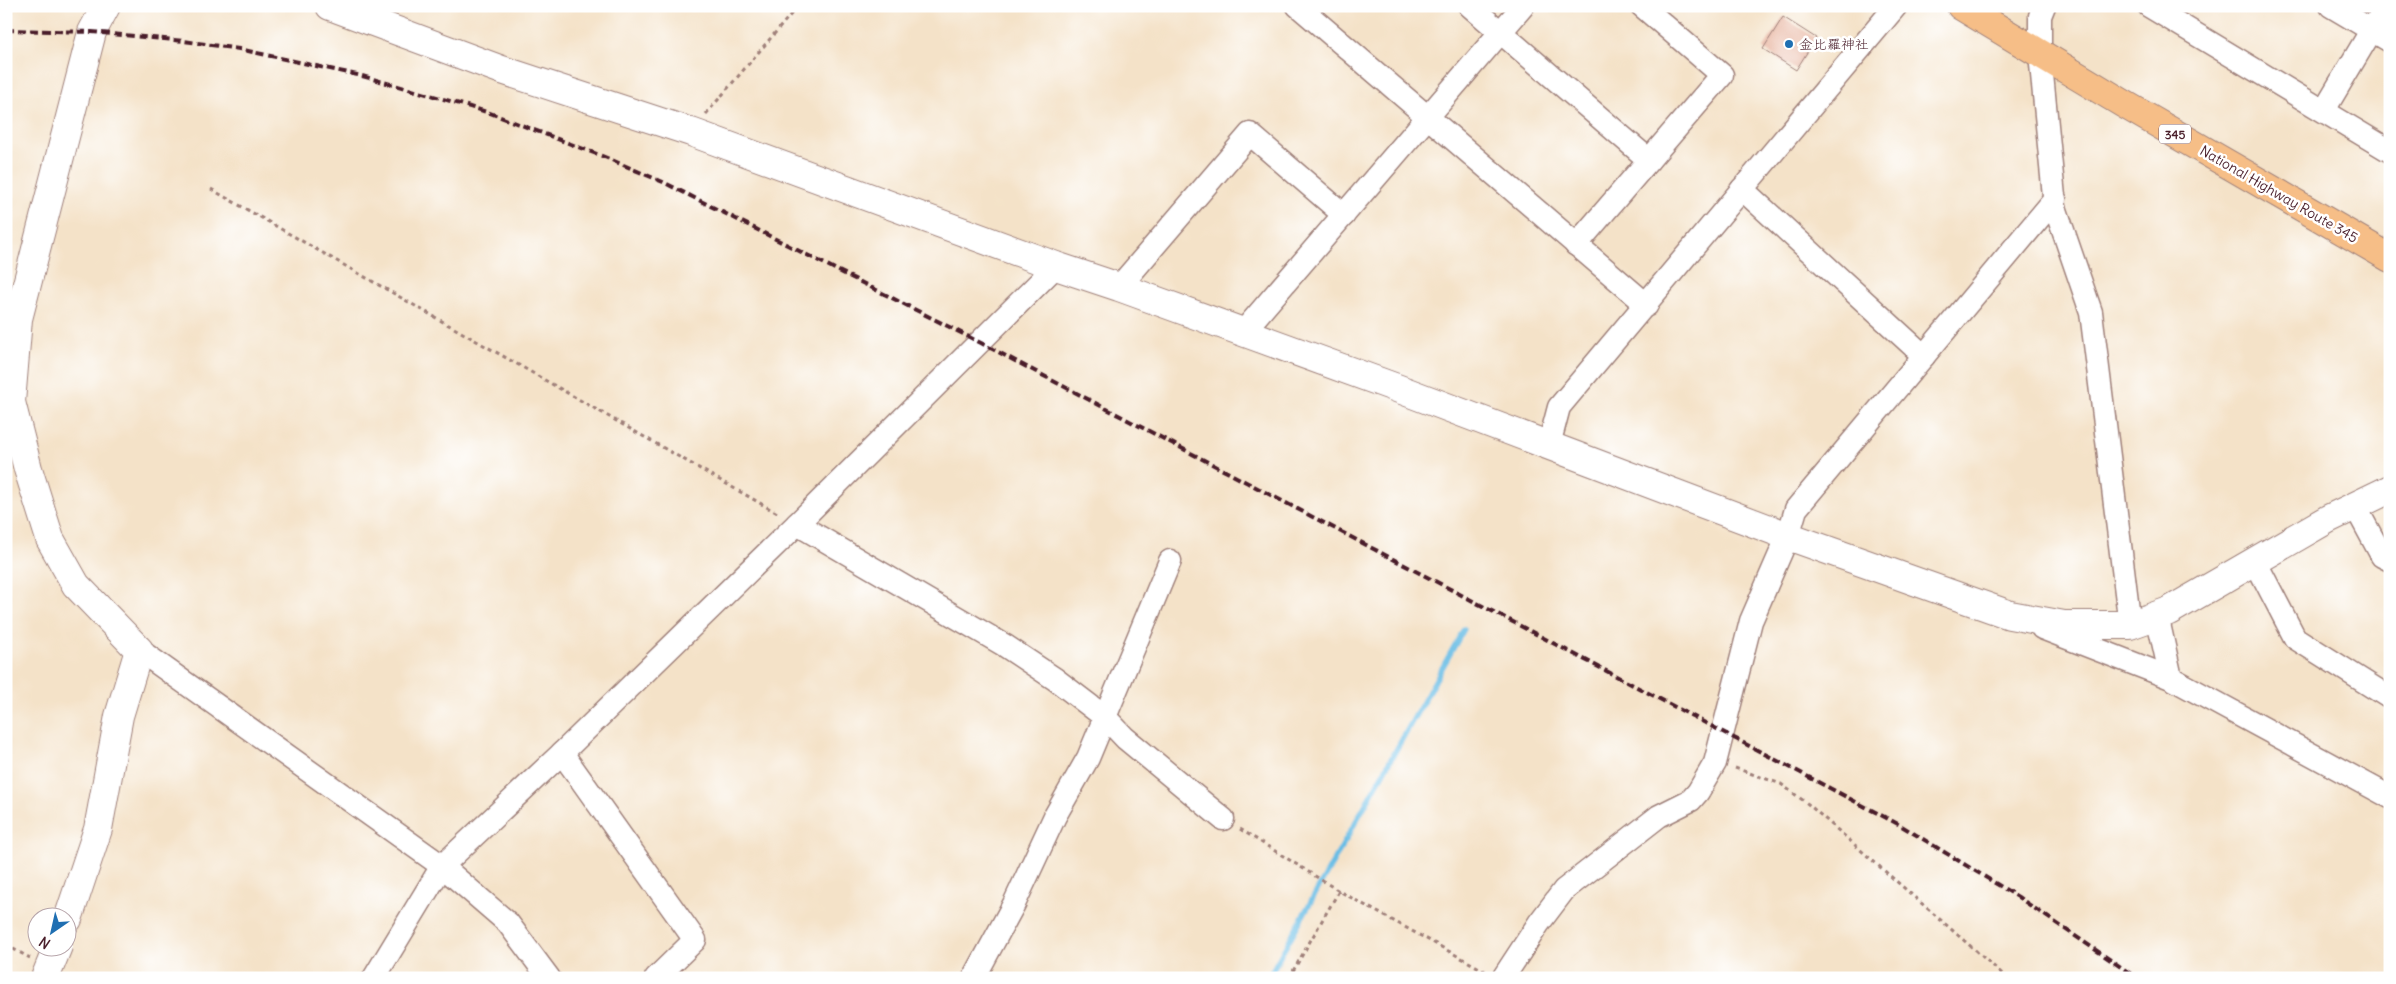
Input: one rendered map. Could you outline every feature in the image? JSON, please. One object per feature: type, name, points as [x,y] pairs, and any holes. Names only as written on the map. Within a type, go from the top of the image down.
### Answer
[{"type":"highway","name":"National Highway Route 345","points":[[1962,6],[2040,54],[2390,258]]},
{"type":"street","points":[[106,6],[92,32],[18,319],[11,402],[28,469],[50,539],[76,585],[139,650],[442,866],[508,923],[549,978]]},
{"type":"street","points":[[330,6],[502,70],[691,132],[1056,266],[1119,287],[1549,445],[1788,536],[2010,615],[2171,678],[2390,797]]},
{"type":"street","points":[[1298,6],[1646,305]]},
{"type":"street","points":[[1470,6],[1649,160]]},
{"type":"street","points":[[1243,332],[1523,6]]},
{"type":"street","points":[[1576,245],[1722,75],[1642,6]]},
{"type":"street","points":[[1549,445],[1558,406],[1646,305],[1896,6]]},
{"type":"street","points":[[2044,6],[2040,16],[2040,54],[2054,199],[2091,312],[2130,625]]},
{"type":"street","points":[[2150,6],[2390,151]]},
{"type":"street","points":[[2331,6],[2381,35]]},
{"type":"street","points":[[2324,110],[2381,35],[2386,6]]},
{"type":"street","points":[[1119,287],[1250,134],[1344,215]]},
{"type":"street","points":[[1742,189],[1924,356]]},
{"type":"street","points":[[1496,975],[1564,890],[1660,816],[1692,800],[1715,763],[1751,621],[1788,536],[1796,509],[2054,199]]},
{"type":"street","points":[[374,978],[442,866],[562,753],[797,524],[981,343],[1056,266]]},
{"type":"street","points":[[2010,615],[2064,625],[2130,625],[2169,611],[2354,506],[2390,488]]},
{"type":"street","points":[[2354,506],[2382,556],[2390,560]]},
{"type":"street","points":[[797,524],[1004,645],[1055,679],[1106,718],[1125,738],[1223,819]]},
{"type":"street","points":[[974,978],[1014,904],[1055,816],[1088,758],[1170,560]]},
{"type":"street","points":[[2255,562],[2295,638],[2390,698]]},
{"type":"street","points":[[2158,615],[2171,678]]},
{"type":"street","points":[[72,906],[98,829],[119,716],[139,650]]},
{"type":"street","points":[[562,753],[695,940],[656,978]]},
{"type":"path","points":[[691,132],[798,6]]},
{"type":"path","points":[[210,189],[797,524]]},
{"type":"path","points":[[1715,763],[1749,771],[1781,784],[1808,804],[2007,978]]},
{"type":"path","points":[[1223,819],[1339,891],[1496,975]]},
{"type":"path","points":[[1289,978],[1339,891]]},
{"type":"building","name":"金比羅神社","points":[[1783,17],[1816,38],[1796,70],[1763,49]]},
{"type":"waterway","points":[[1268,978],[1464,629]]},
{"type":"railway","points":[[6,30],[92,32],[184,41],[239,49],[362,76],[490,113],[607,158],[663,182],[981,343],[1900,825],[2018,897],[2137,978]]},
{"type":"place","name":"金比羅神社","points":[[1789,44]]}]
